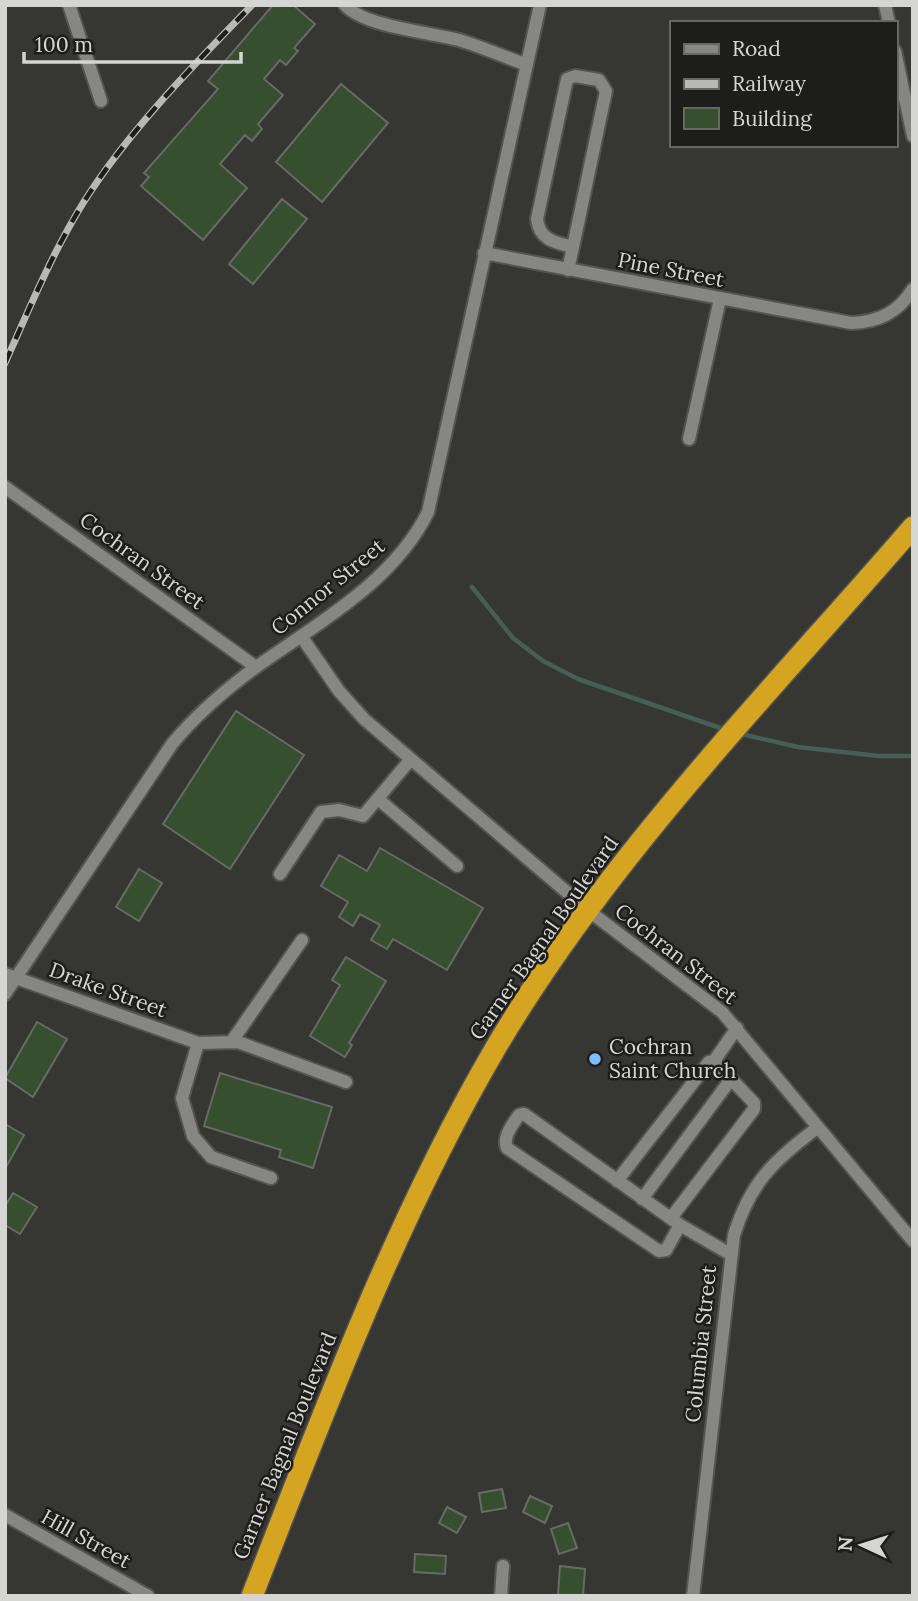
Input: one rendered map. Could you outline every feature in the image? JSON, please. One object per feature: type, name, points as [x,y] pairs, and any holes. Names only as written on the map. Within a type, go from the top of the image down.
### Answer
[{"type":"highway","name":"Garner Bagnal Boulevard","points":[[252,1596],[346,1356],[422,1185],[496,1048],[589,911],[748,715],[913,527]]},
{"type":"street","points":[[69,5],[101,101]]},
{"type":"street","points":[[345,5],[352,13],[373,20],[461,41],[527,65]]},
{"type":"street","name":"Connor Street","points":[[5,994],[10,975],[172,744],[196,716],[256,667],[357,594],[399,557],[416,536],[428,512],[540,5]]},
{"type":"street","points":[[897,60],[913,136]]},
{"type":"street","points":[[568,270],[573,247],[606,91],[599,80],[575,76],[567,79],[537,219],[539,228],[548,241],[573,247]]},
{"type":"street","name":"Pine Street","points":[[484,253],[851,323],[874,322],[903,304],[913,289]]},
{"type":"street","points":[[688,439],[720,299]]},
{"type":"street","name":"Cochran Street","points":[[5,488],[256,667]]},
{"type":"street","name":"Cochran Street","points":[[301,636],[339,691],[364,719],[589,911],[686,983],[737,1028],[913,1241]]},
{"type":"street","points":[[280,874],[321,812],[339,810],[363,816],[411,759]]},
{"type":"street","points":[[378,799],[457,866]]},
{"type":"street","points":[[232,1041],[302,940]]},
{"type":"street","name":"Drake Street","points":[[10,975],[198,1043]]},
{"type":"street","points":[[617,1181],[709,1062],[715,1061],[737,1028]]},
{"type":"street","points":[[271,1178],[211,1157],[192,1136],[182,1098],[198,1043],[232,1041],[346,1082]]},
{"type":"street","points":[[715,1061],[754,1103],[754,1109],[676,1222],[666,1250],[659,1251],[507,1148],[505,1139],[519,1115],[524,1114],[642,1199],[676,1222],[730,1254]]},
{"type":"street","points":[[642,1199],[731,1079]]},
{"type":"street","name":"Columbia Street","points":[[693,1596],[730,1254],[743,1206],[766,1169],[817,1128]]},
{"type":"street","name":"Hill Street","points":[[5,1515],[148,1595]]},
{"type":"street","points":[[501,1596],[503,1566]]},
{"type":"building","points":[[273,5],[293,5],[315,24],[294,48],[298,51],[286,65],[280,60],[264,79],[283,95],[258,124],[262,129],[252,141],[245,135],[220,164],[247,188],[203,240],[141,186],[149,177],[144,173],[218,89],[208,81]]},
{"type":"building","points":[[341,84],[388,123],[322,202],[276,162]]},
{"type":"building","points":[[282,199],[307,219],[253,284],[229,264]]},
{"type":"building","points":[[236,711],[304,755],[230,869],[163,824]]},
{"type":"building","points":[[380,848],[483,908],[447,970],[393,939],[387,949],[371,940],[380,925],[360,914],[353,926],[339,917],[348,902],[321,886],[339,855],[367,871]]},
{"type":"building","points":[[139,869],[162,883],[139,921],[116,907]]},
{"type":"building","points":[[346,957],[386,981],[349,1043],[352,1045],[345,1057],[310,1036],[340,985],[332,980]]},
{"type":"building","points":[[37,1022],[67,1039],[33,1097],[5,1078]]},
{"type":"building","points":[[220,1073],[332,1107],[313,1168],[279,1157],[281,1150],[204,1126]]},
{"type":"building","points":[[5,1124],[24,1135],[5,1169]]},
{"type":"building","points":[[13,1193],[37,1207],[20,1234],[5,1225],[5,1206]]},
{"type":"building","points":[[502,1489],[506,1508],[482,1512],[479,1493]]},
{"type":"building","points":[[530,1496],[552,1506],[545,1523],[523,1512]]},
{"type":"building","points":[[447,1507],[466,1517],[457,1533],[439,1523]]},
{"type":"building","points":[[568,1523],[577,1548],[559,1554],[551,1529]]},
{"type":"building","points":[[415,1554],[446,1556],[445,1574],[414,1572]]},
{"type":"building","points":[[560,1566],[585,1569],[583,1596],[558,1595]]},
{"type":"waterway","points":[[472,587],[513,638],[543,661],[578,679],[726,730]]},
{"type":"waterway","points":[[741,734],[798,747],[879,756],[913,756]]},
{"type":"railway","points":[[5,363],[63,239],[103,173],[164,98],[252,5]]},
{"type":"place","name":"Cochran Saint Church","points":[[595,1059]]}]
